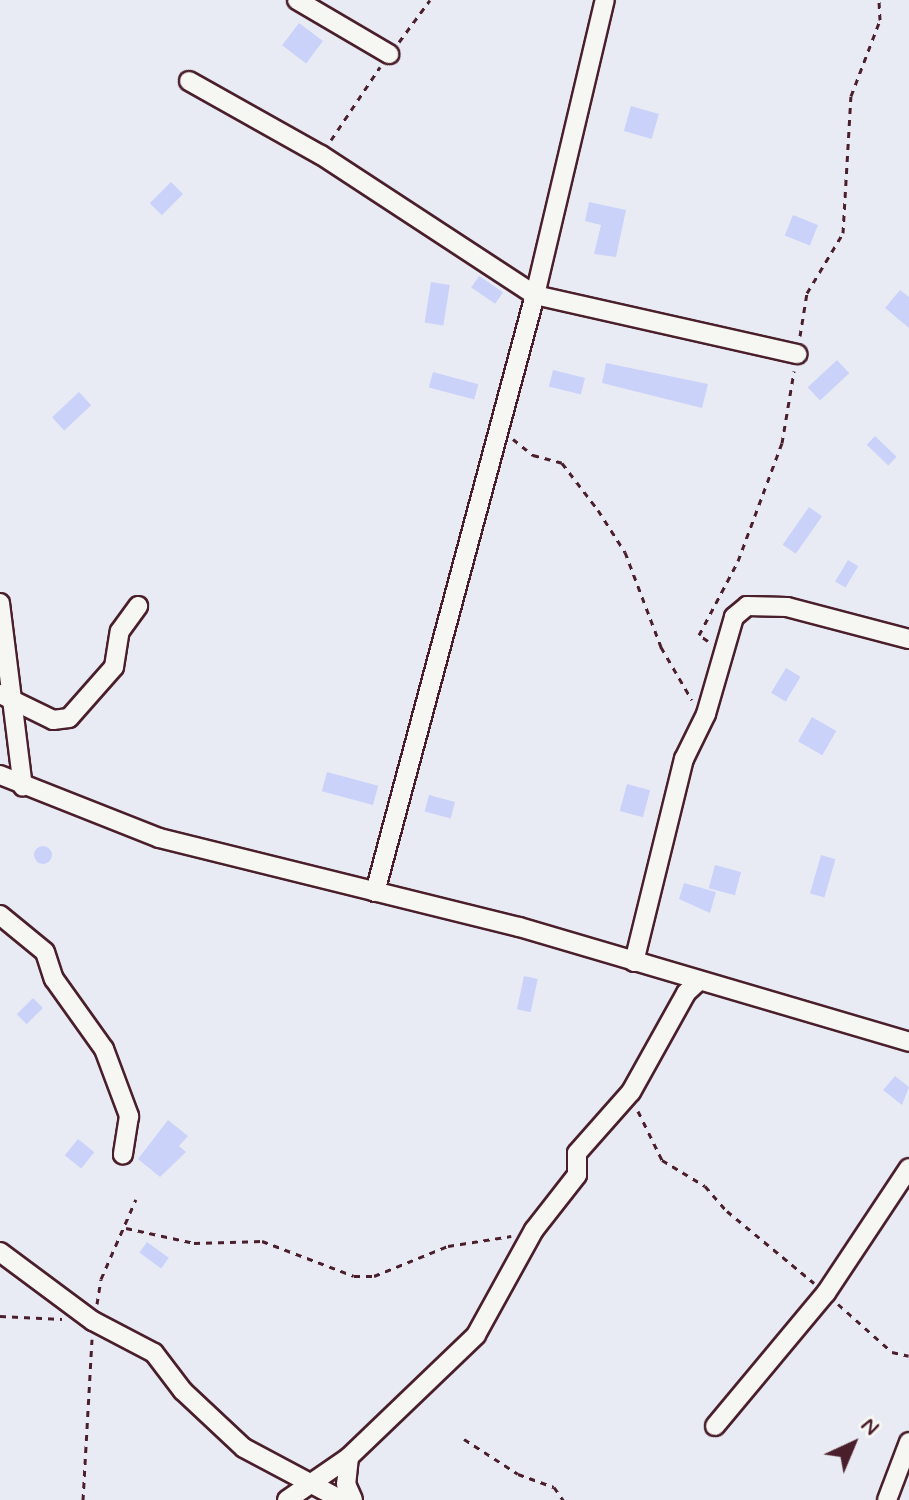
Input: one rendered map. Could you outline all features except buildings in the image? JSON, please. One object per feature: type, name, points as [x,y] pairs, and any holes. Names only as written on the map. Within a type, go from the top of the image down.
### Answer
[{"type":"street","points":[[297,0],[389,54]]},
{"type":"street","points":[[375,892],[535,295],[605,0]]},
{"type":"street","points":[[189,81],[321,155],[535,295],[797,354]]},
{"type":"street","points":[[0,603],[6,699],[23,787]]},
{"type":"street","points":[[6,699],[53,720],[82,710],[114,667],[120,631],[138,606]]},
{"type":"street","points":[[634,962],[684,759],[706,714],[734,617],[747,606],[787,607],[909,639]]},
{"type":"street","points":[[0,775],[23,787],[59,794],[159,838],[634,962],[909,1042]]},
{"type":"street","points":[[0,915],[45,952],[54,979],[104,1049],[129,1116],[123,1155]]},
{"type":"street","points":[[287,1500],[349,1457],[476,1335],[534,1230],[577,1175],[577,1153],[631,1092],[686,993],[699,981]]},
{"type":"street","points":[[715,1426],[826,1293],[909,1168]]},
{"type":"street","points":[[0,1252],[93,1321],[154,1353],[183,1391],[244,1448],[342,1500]]},
{"type":"street","points":[[887,1500],[909,1442]]},
{"type":"street","points":[[349,1457],[346,1484],[353,1500]]},
{"type":"path","points":[[321,155],[389,54],[430,0]]},
{"type":"path","points":[[722,652],[699,635],[738,561],[782,443],[807,293],[843,233],[851,96],[880,20],[879,0]]},
{"type":"path","points":[[500,422],[533,455],[562,463],[598,510],[625,552],[661,647],[706,714]]},
{"type":"path","points":[[631,1092],[662,1160],[705,1186],[727,1211],[892,1352],[909,1356]]},
{"type":"path","points":[[83,1500],[93,1321],[101,1279],[126,1228],[136,1199]]},
{"type":"path","points":[[126,1228],[194,1243],[262,1241],[364,1276],[448,1246],[534,1230]]},
{"type":"path","points":[[0,1316],[93,1321]]},
{"type":"path","points":[[464,1439],[518,1474],[554,1487],[563,1500]]}]
